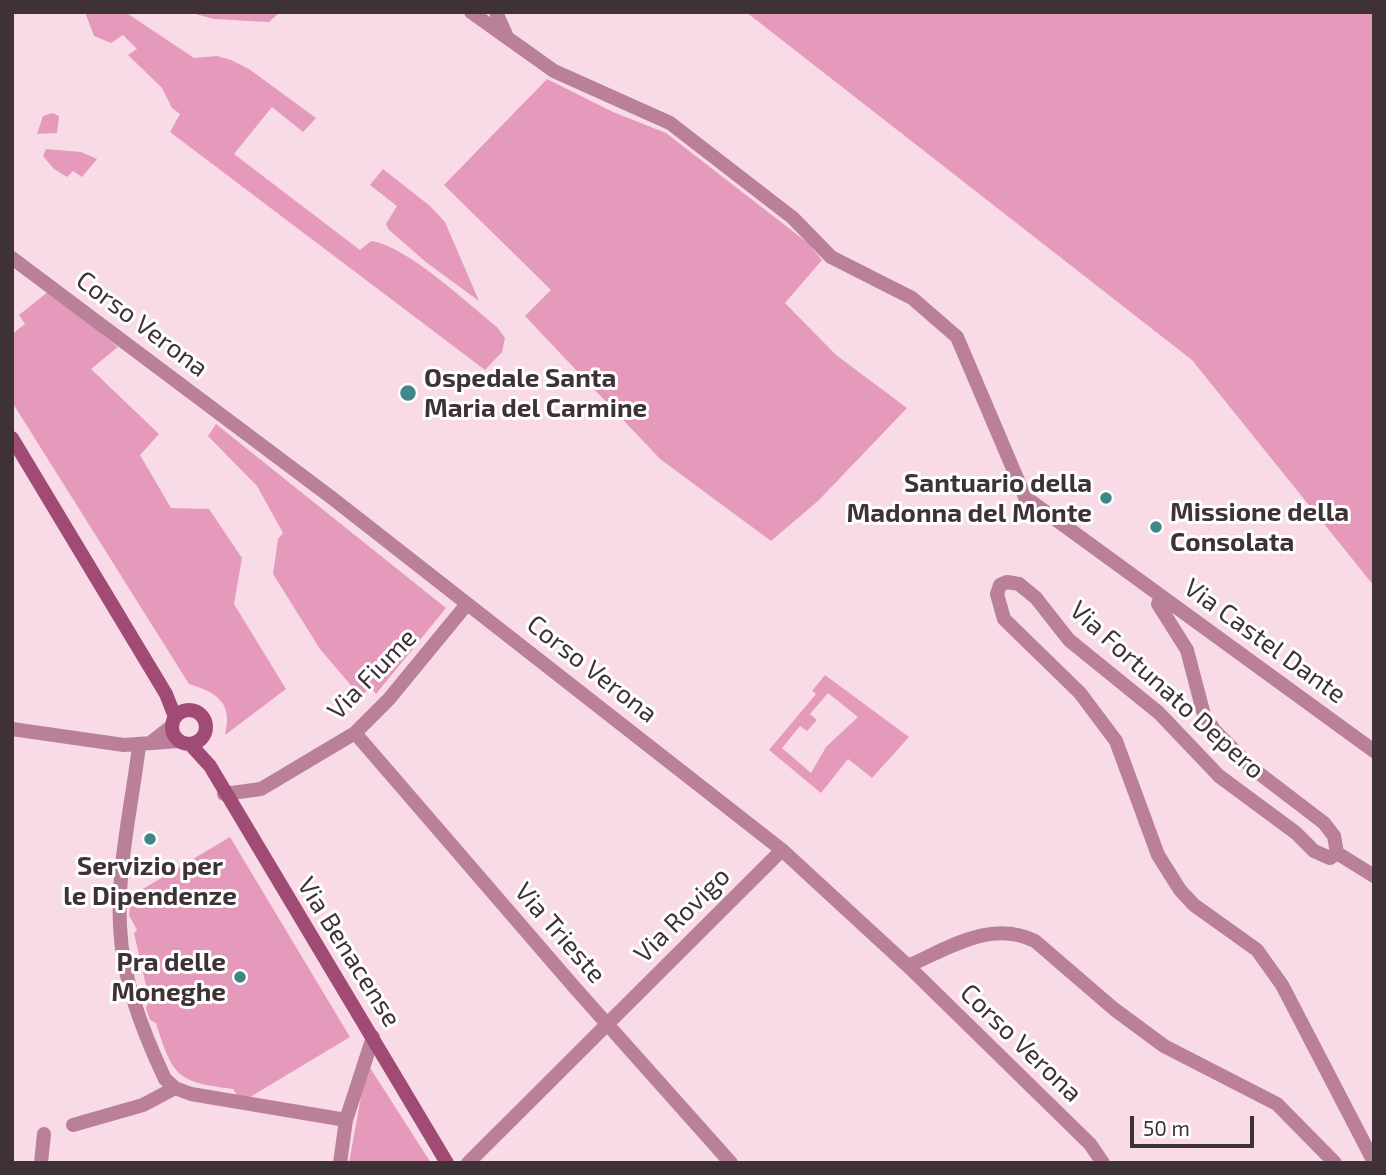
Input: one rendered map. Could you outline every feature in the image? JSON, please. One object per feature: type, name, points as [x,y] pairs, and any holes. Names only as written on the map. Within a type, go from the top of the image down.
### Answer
[{"type":"main road","name":"Via Benacense","points":[[12,438],[166,694],[174,721],[185,742],[210,766]]},
{"type":"main road","name":"Via Benacense","points":[[166,694],[204,719],[210,766],[224,794],[447,1163]]},
{"type":"main road","points":[[174,721],[183,711],[193,710]]},
{"type":"main road","points":[[185,742],[199,741],[205,733]]},
{"type":"street","name":"Via Castel Dante","points":[[471,12],[554,71],[670,123],[793,218],[831,257],[912,298],[957,337],[1025,497],[1374,751]]},
{"type":"street","points":[[496,12],[508,38]]},
{"type":"street","name":"Corso Verona","points":[[12,258],[139,350],[563,676],[782,850],[908,966],[1090,1144],[1103,1163]]},
{"type":"street","name":"Via Fortunato Depero","points":[[1161,596],[1158,604],[1187,650],[1204,715],[1215,731],[1252,768],[1324,823],[1334,836],[1337,853],[1330,858],[1314,851],[1296,833],[1219,776],[1159,713],[1069,639],[1036,598],[1019,584],[1007,582],[1000,586],[997,594],[1004,619],[1080,693],[1116,741],[1158,855],[1180,890],[1194,905],[1257,950],[1282,985],[1374,1162]]},
{"type":"street","name":"Via Fiume","points":[[224,794],[261,789],[355,733],[389,699],[467,604]]},
{"type":"street","points":[[174,721],[144,745],[122,882],[122,944],[129,983],[153,1054],[165,1079],[176,1088],[191,1094],[346,1120]]},
{"type":"street","points":[[12,729],[144,745],[185,742]]},
{"type":"street","name":"Via Trieste","points":[[355,733],[731,1163]]},
{"type":"street","name":"Via Rovigo","points":[[468,1163],[782,850]]},
{"type":"street","points":[[1337,853],[1374,876]]},
{"type":"street","points":[[908,966],[985,934],[1004,932],[1023,936],[1035,942],[1164,1046],[1277,1104],[1335,1163]]},
{"type":"street","points":[[340,1163],[346,1120],[373,1037]]},
{"type":"street","points":[[73,1125],[143,1105],[176,1088]]},
{"type":"street","points":[[41,1163],[44,1134]]},
{"type":"shaded area","points":[[85,12],[125,12],[194,58],[217,56],[231,60],[249,69],[316,118],[303,132],[272,107],[234,154],[360,250],[371,241],[386,245],[419,264],[497,327],[505,338],[502,352],[485,370],[170,132],[180,114],[172,108],[162,88],[128,55],[137,49],[123,35],[111,43],[94,36]]},
{"type":"shaded area","points":[[188,12],[280,12],[269,22],[214,19]]},
{"type":"shaded area","points":[[746,12],[1374,12],[1374,586],[1192,360]]},
{"type":"shaded area","points":[[547,79],[613,112],[666,133],[808,243],[822,260],[785,303],[836,355],[907,408],[818,501],[771,541],[660,459],[525,316],[551,290],[444,185]]},
{"type":"shaded area","points":[[52,113],[59,116],[57,133],[37,134],[43,116]]},
{"type":"shaded area","points":[[46,149],[81,152],[97,159],[82,177],[73,171],[67,177],[54,169],[43,156]]},
{"type":"shaded area","points":[[383,169],[430,206],[445,222],[479,301],[427,263],[389,230],[386,224],[397,206],[370,185]]},
{"type":"shaded area","points":[[49,291],[118,347],[91,369],[159,434],[140,455],[171,508],[209,509],[242,558],[234,604],[286,689],[225,735],[225,707],[208,691],[189,684],[12,402],[12,334],[25,324],[19,315]]},
{"type":"shaded area","points":[[216,424],[446,608],[376,694],[371,688],[360,696],[320,649],[273,574],[278,539],[283,533],[257,486],[208,436]]},
{"type":"shaded area","points":[[825,675],[909,737],[872,778],[848,759],[821,793],[769,750],[816,694],[812,691]],"holes":[[[828,693],[858,717],[826,747],[811,773],[782,748],[800,726],[807,731],[817,720],[810,714]]]},
{"type":"shaded area","name":"Pra delle Moneghe","points":[[230,837],[350,1037],[250,1097],[237,1095],[233,1089],[189,1079],[173,1066],[156,1023],[150,1020],[146,1008],[149,999],[134,933],[137,930],[129,915],[131,896]]},
{"type":"shaded area","points":[[367,1063],[431,1163],[349,1163]]},
{"type":"place","name":"Ospedale Santa Maria del Carmine","points":[[408,393]]},
{"type":"place","name":"Santuario della Madonna del Monte","points":[[1106,498]]},
{"type":"place","name":"Missione della Consolata","points":[[1156,527]]},
{"type":"place","name":"Servizio per le Dipendenze","points":[[150,839]]},
{"type":"place","name":"Pra delle Moneghe","points":[[240,977]]}]
